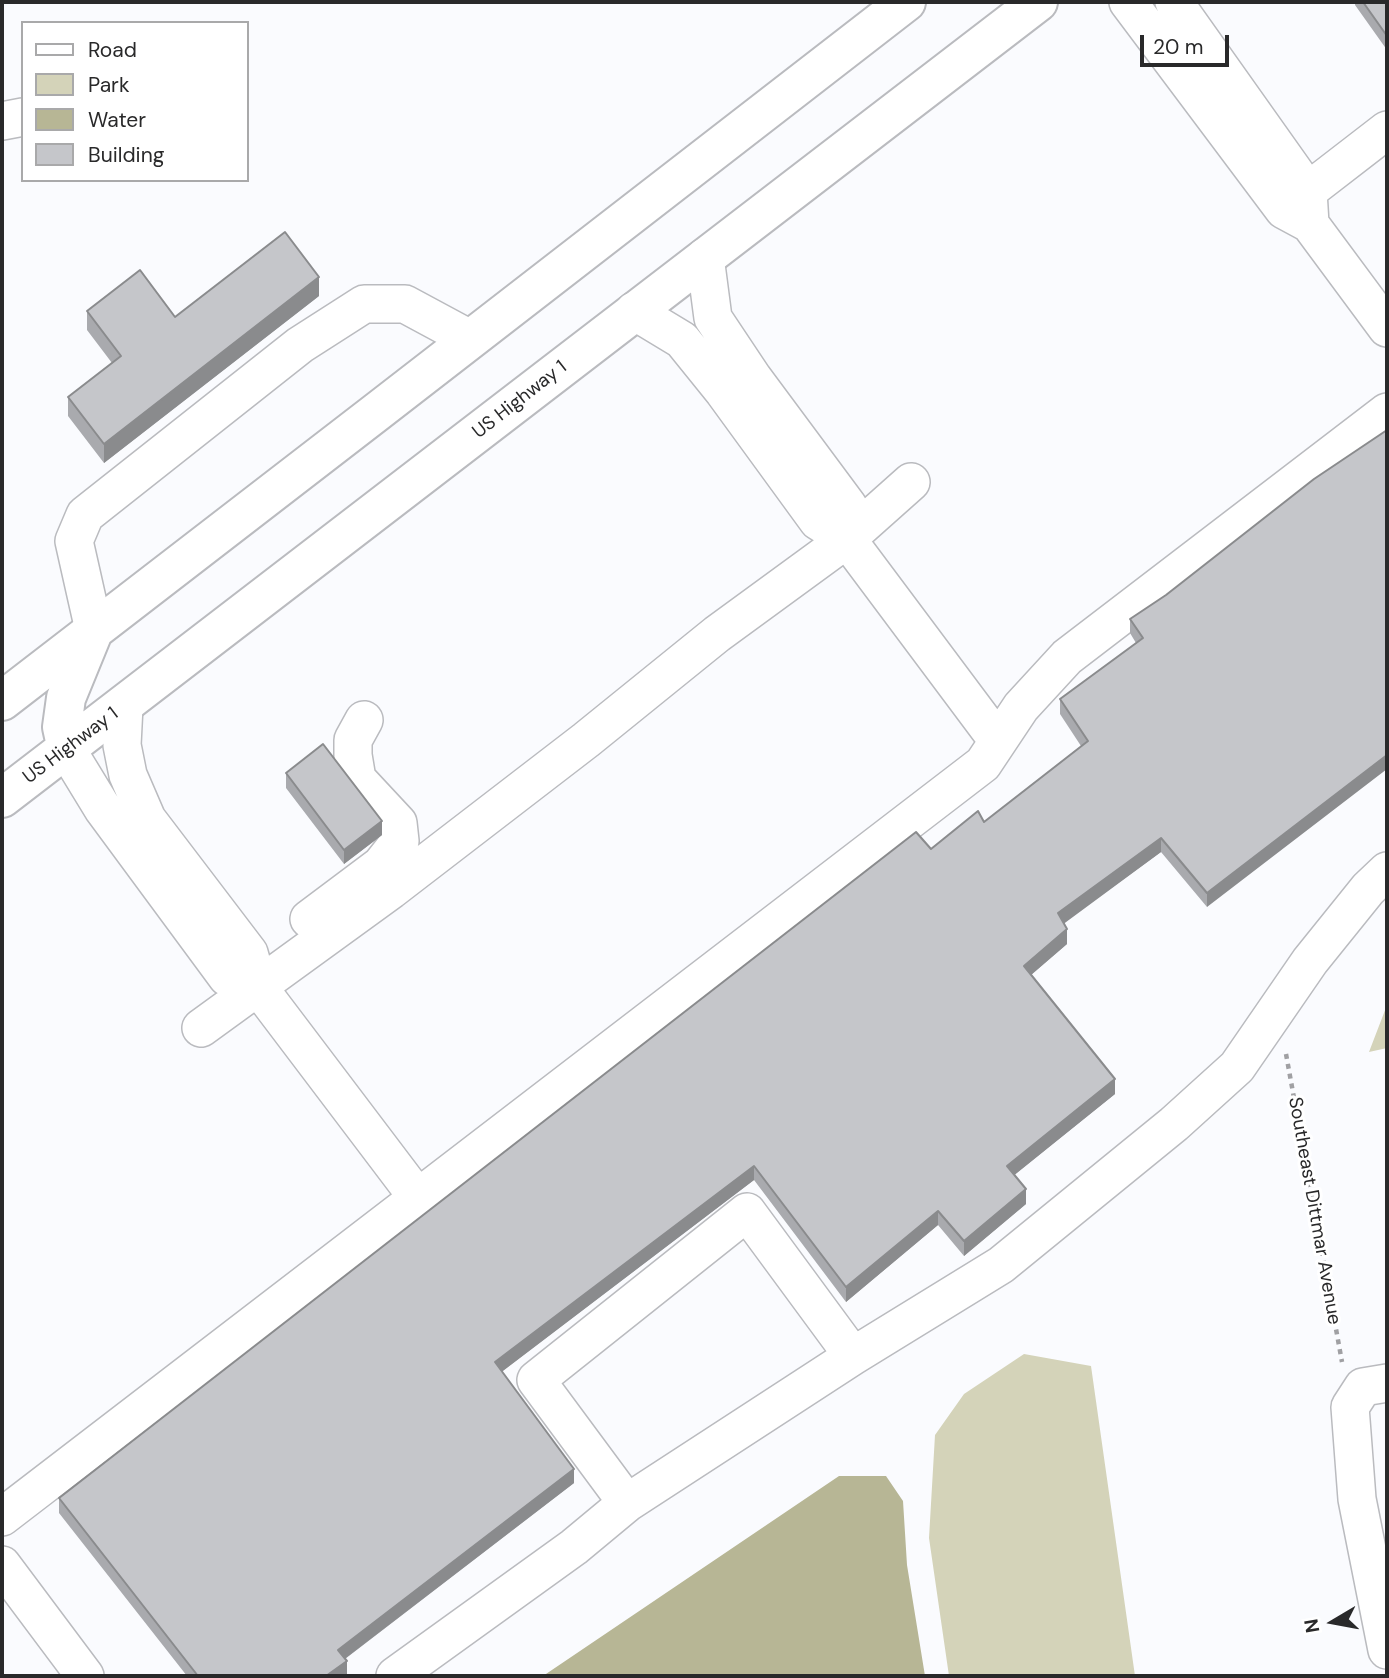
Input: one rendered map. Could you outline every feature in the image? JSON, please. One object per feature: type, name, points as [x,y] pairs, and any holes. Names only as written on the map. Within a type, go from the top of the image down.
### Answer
[{"type":"main road","points":[[2,701],[906,2]]},
{"type":"main road","name":"US Highway 1","points":[[2,798],[1038,2]]},
{"type":"main road","points":[[67,750],[62,727],[66,698],[94,630]]},
{"type":"street","points":[[1128,2],[1284,210],[1309,208],[1387,130]]},
{"type":"street","points":[[1174,2],[1387,328]]},
{"type":"street","points":[[2,121],[21,117]]},
{"type":"street","points":[[705,257],[713,318],[753,378],[848,506],[847,539]]},
{"type":"street","points":[[94,630],[74,541],[85,515],[300,345],[364,304],[405,304],[470,339]]},
{"type":"street","points":[[634,311],[682,340],[724,392],[818,522],[847,539],[998,741]]},
{"type":"street","points":[[2,1517],[983,764],[1021,707],[1067,657],[1387,412]]},
{"type":"street","points":[[201,1028],[259,988],[576,748],[717,634],[847,539],[911,482]]},
{"type":"street","points":[[124,706],[122,745],[128,775],[148,819],[249,953],[259,988],[418,1198]]},
{"type":"street","points":[[309,919],[381,864],[400,841],[398,824],[357,779],[353,740],[364,720]]},
{"type":"street","points":[[67,750],[103,809],[228,977],[259,988]]},
{"type":"street","points":[[395,1676],[574,1546],[627,1503],[1012,1256],[1174,1124],[1237,1067],[1310,961],[1368,889],[1387,871]]},
{"type":"street","points":[[627,1503],[536,1380],[747,1212],[853,1356]]},
{"type":"street","points":[[1367,1392],[1357,1499],[1387,1650]]},
{"type":"street","points":[[2,1565],[85,1676]]},
{"type":"path","name":"Southeast Dittmar Avenue","points":[[1274,1016],[1284,1042],[1367,1392]]},
{"type":"green space","points":[[1387,1005],[1387,1048],[1369,1052]]},
{"type":"green space","points":[[1024,1354],[1091,1366],[1135,1676],[949,1676],[929,1538],[935,1435],[964,1394]]},
{"type":"water","points":[[839,1476],[886,1476],[903,1501],[907,1565],[925,1676],[543,1676]]},
{"type":"building","points":[[1363,2],[1387,2],[1387,36]]},
{"type":"building","points":[[285,232],[319,277],[104,444],[68,397],[121,356],[87,311],[140,270],[175,317]]},
{"type":"building","points":[[1387,430],[1387,755],[1207,893],[1161,838],[1058,913],[1067,929],[1024,966],[1115,1079],[1007,1166],[1026,1189],[964,1241],[938,1211],[846,1287],[754,1166],[495,1362],[574,1469],[338,1650],[347,1661],[326,1676],[198,1676],[59,1498],[916,832],[931,849],[978,811],[984,822],[1088,741],[1060,699],[1143,638],[1130,619],[1166,595],[1314,479]]},
{"type":"building","points":[[323,744],[382,821],[344,850],[286,773]]}]
